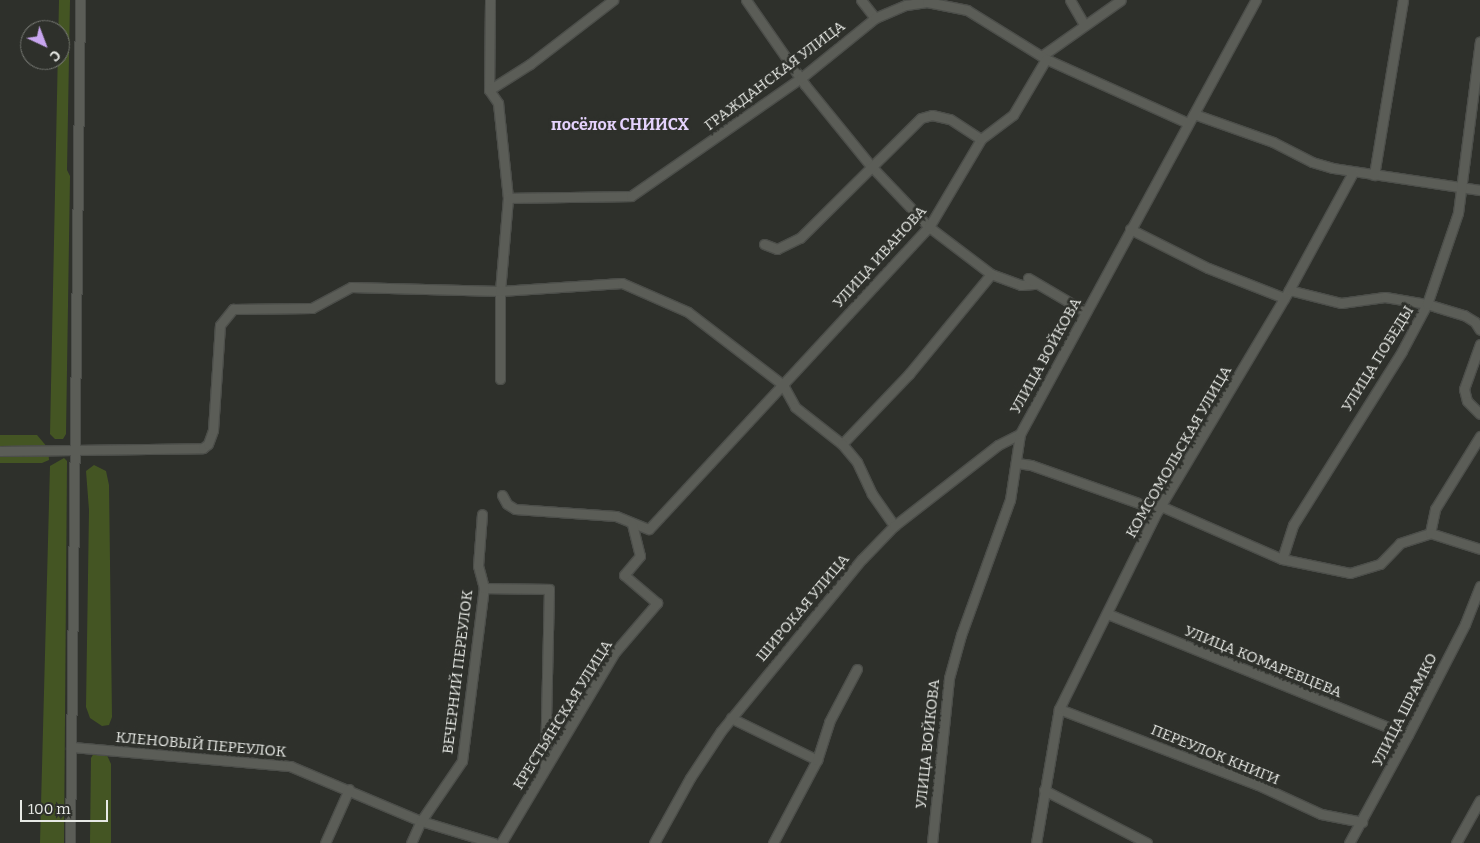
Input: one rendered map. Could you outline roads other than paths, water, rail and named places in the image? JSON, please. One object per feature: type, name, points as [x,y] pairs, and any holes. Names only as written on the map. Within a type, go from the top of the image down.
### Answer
[{"type":"street","points":[[70,843],[80,0]]},
{"type":"street","points":[[490,0],[489,90],[498,103],[508,198],[500,291],[500,380]]},
{"type":"street","points":[[489,90],[530,64],[613,0]]},
{"type":"street","points":[[746,0],[801,78],[870,165],[929,227],[991,274],[1020,285],[1037,284]]},
{"type":"street","points":[[861,0],[875,18]]},
{"type":"street","points":[[1070,0],[1084,24]]},
{"type":"street","points":[[1045,57],[1084,24],[1121,0]]},
{"type":"street","name":"УЛИЦА ВОЙКОВА","points":[[932,843],[949,678],[963,627],[1010,500],[1017,464],[1020,434],[1256,0]]},
{"type":"street","points":[[1374,175],[1403,0]]},
{"type":"street","name":"ГРАЖДАНСКАЯ УЛИЦА","points":[[508,198],[631,196],[801,78],[875,18],[906,5],[927,2],[956,3],[1045,57],[1188,123]]},
{"type":"street","name":"УЛИЦА ПОБЕДЫ","points":[[1282,559],[1293,525],[1402,351],[1427,304],[1458,213],[1480,41]]},
{"type":"street","name":"УЛИЦА ИВАНОВА","points":[[654,606],[657,603],[624,575],[640,556],[639,544],[649,529],[929,227],[980,139],[1013,115],[1045,57]]},
{"type":"street","points":[[1194,114],[1273,142],[1312,162],[1352,172],[1461,189],[1480,190]]},
{"type":"street","points":[[764,244],[778,249],[800,238],[870,165],[920,118],[932,115],[950,119],[980,139]]},
{"type":"street","name":"КОМСОМОЛЬСКАЯ УЛИЦА","points":[[1036,843],[1058,709],[1160,509],[1287,294],[1352,172]]},
{"type":"street","points":[[1130,229],[1208,268],[1287,294],[1341,303],[1385,297],[1427,304],[1464,316],[1475,322],[1480,330]]},
{"type":"street","points":[[842,444],[909,374],[991,274]]},
{"type":"street","points":[[1028,278],[1086,312]]},
{"type":"street","points":[[0,451],[196,450],[208,444],[213,430],[220,324],[233,309],[312,308],[351,287],[500,291],[622,283],[688,312],[783,385],[795,407],[842,444],[857,462],[872,494],[894,526]]},
{"type":"street","points":[[1480,344],[1464,389],[1467,401],[1480,414]]},
{"type":"street","name":"ШИРОКАЯ УЛИЦА","points":[[654,843],[705,754],[731,718],[862,559],[894,526],[998,445],[1020,434]]},
{"type":"street","points":[[1430,533],[1440,501],[1480,436]]},
{"type":"street","points":[[1017,464],[1031,465],[1160,509],[1282,559],[1350,574],[1362,572],[1380,564],[1400,543],[1430,533],[1480,549]]},
{"type":"street","points":[[502,495],[507,504],[515,509],[616,516],[649,529]]},
{"type":"street","name":"ВЕЧЕРНИЙ ПЕРЕУЛОК","points":[[411,843],[421,821],[462,761],[484,588],[478,566],[482,514]]},
{"type":"street","points":[[632,523],[639,544]]},
{"type":"street","name":"УЛИЦА ШРАМКО","points":[[1349,843],[1408,735],[1464,624],[1480,586]]},
{"type":"street","points":[[484,588],[549,589],[545,767]]},
{"type":"street","name":"КРЕСТЬЯНСКАЯ УЛИЦА","points":[[501,843],[615,652],[654,606]]},
{"type":"street","name":"УЛИЦА КОМАРЕВЦЕВА","points":[[1108,614],[1408,735]]},
{"type":"street","points":[[772,843],[817,760],[829,722],[857,669]]},
{"type":"street","name":"ПЕРЕУЛОК КНИГИ","points":[[1058,709],[1258,785],[1321,814],[1362,822]]},
{"type":"street","points":[[731,718],[817,760]]},
{"type":"street","name":"КЛЕНОВЫЙ ПЕРЕУЛОК","points":[[71,747],[290,766],[349,789],[421,821],[494,843]]},
{"type":"street","points":[[325,843],[349,789]]},
{"type":"street","points":[[1044,790],[1147,843]]},
{"type":"street","points":[[1456,843],[1480,800]]},
{"type":"district","name":"посёлок СНИИСХ","points":[[620,125]]}]
